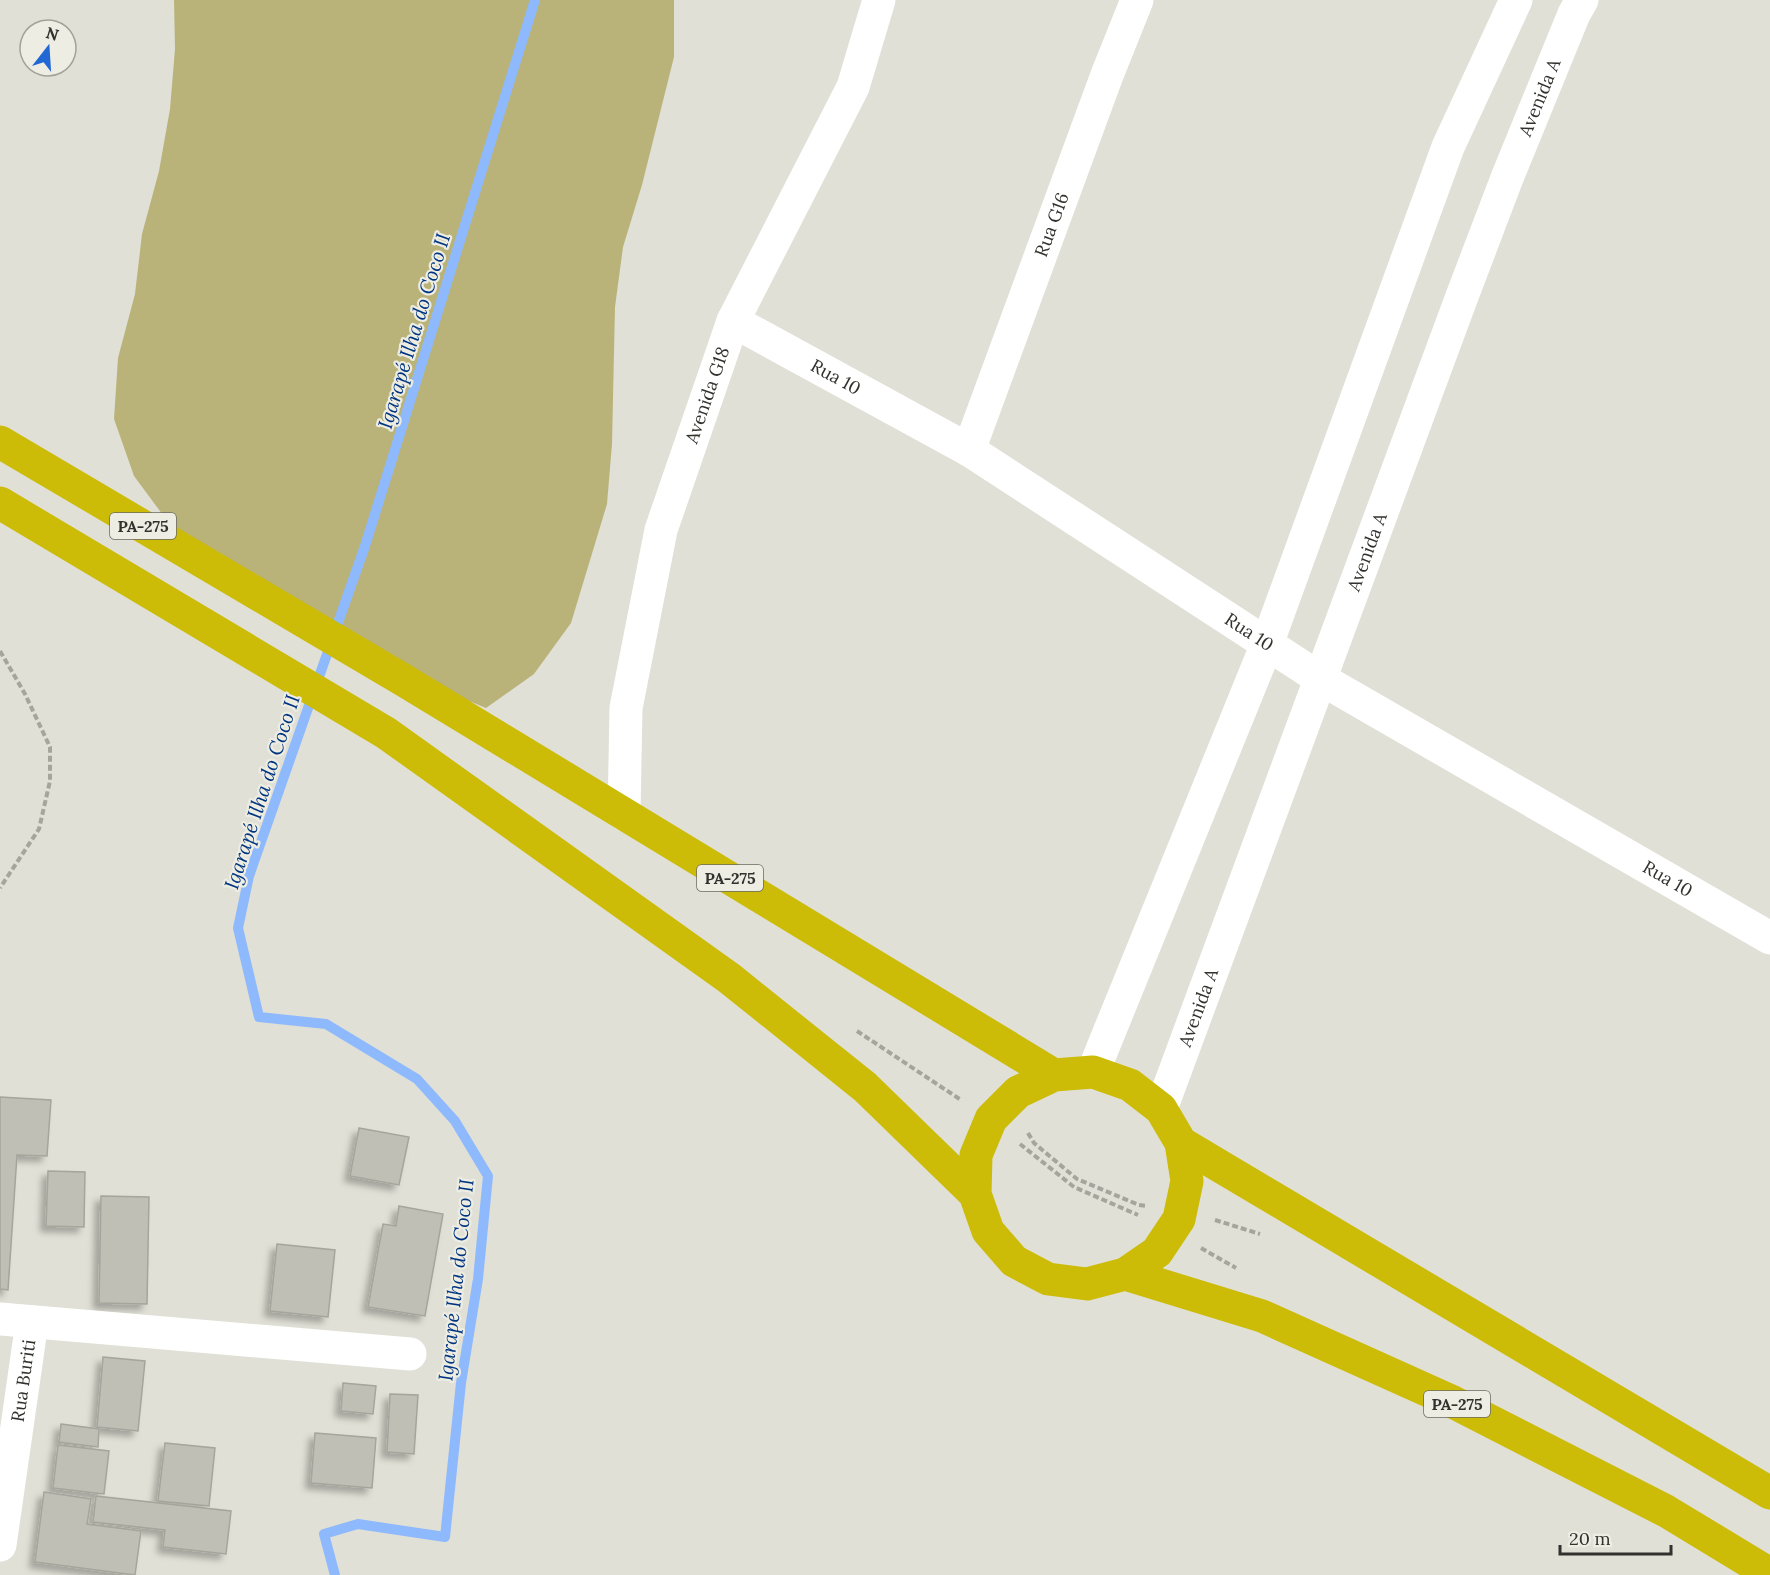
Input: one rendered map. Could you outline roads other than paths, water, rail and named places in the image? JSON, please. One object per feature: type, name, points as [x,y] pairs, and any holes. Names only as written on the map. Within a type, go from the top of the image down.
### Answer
[{"type":"highway","name":"PA-275","points":[[0,442],[405,681],[1054,1075]]},
{"type":"highway","name":"PA-275","points":[[0,503],[386,733],[729,978],[865,1088],[975,1194]]},
{"type":"highway","name":"PA-275","points":[[1093,1072],[1130,1085],[1161,1109],[1181,1143],[1187,1181],[1176,1220],[1157,1251],[1125,1274],[1088,1284],[1048,1279],[1014,1261],[988,1231],[975,1194],[976,1155],[999,1112],[1018,1092],[1054,1075],[1093,1072]]},
{"type":"highway","name":"PA-275","points":[[1181,1143],[1770,1493]]},
{"type":"highway","name":"PA-275","points":[[1125,1274],[1262,1316],[1451,1401],[1666,1512],[1770,1574]]},
{"type":"street","name":"Avenida G18","points":[[624,814],[626,708],[662,530],[733,321],[852,87],[879,0]]},
{"type":"street","name":"Rua G16","points":[[969,450],[1107,75],[1137,0]]},
{"type":"street","points":[[1093,1072],[1267,644],[1448,147],[1515,0]]},
{"type":"street","name":"Avenida A","points":[[1161,1109],[1388,493],[1507,178],[1574,14],[1582,0]]},
{"type":"street","name":"Rua 10","points":[[733,321],[969,450],[1321,679],[1770,938]]},
{"type":"street","points":[[0,1318],[410,1354]]},
{"type":"street","name":"Rua Buriti","points":[[0,1545],[32,1322]]},
{"type":"waterway","name":"Igarapé Ilha do Coco II","points":[[335,1575],[324,1534],[358,1524],[445,1537],[461,1383],[478,1279],[488,1176],[455,1121],[417,1079],[326,1024],[259,1017],[238,928],[249,876],[365,546],[535,0]]}]
